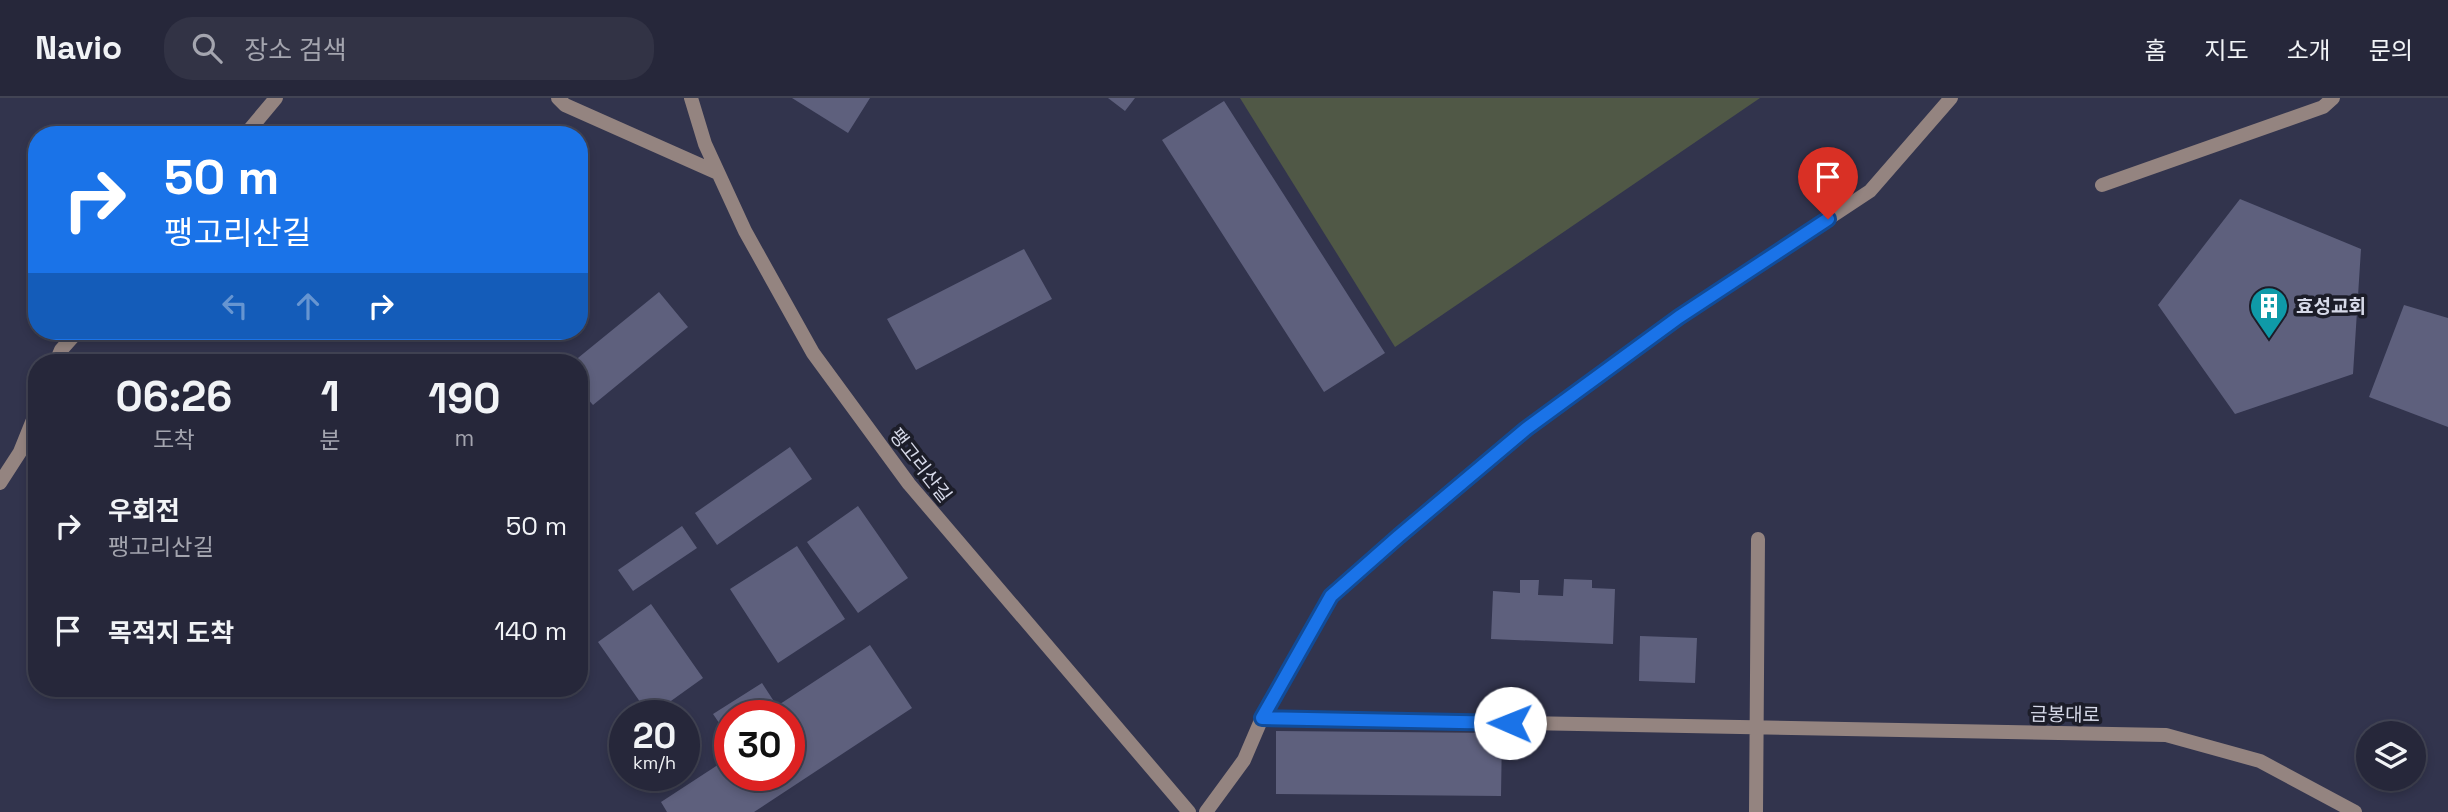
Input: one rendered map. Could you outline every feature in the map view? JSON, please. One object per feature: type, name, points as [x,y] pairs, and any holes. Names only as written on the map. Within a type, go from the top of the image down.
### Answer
[{"type":"street","points":[[253,126],[276,98]]},
{"type":"street","points":[[558,98],[565,105],[718,173]]},
{"type":"street","name":"팽고리산길","points":[[691,98],[705,144],[745,231],[813,353],[909,484],[1189,812]]},
{"type":"street","points":[[1206,812],[1244,760],[1262,718],[1331,596],[1340,587],[1526,429],[1679,317],[1870,191],[1951,98]]},
{"type":"street","points":[[2102,185],[2323,107],[2333,98]]},
{"type":"street","points":[[59,354],[70,340]]},
{"type":"street","points":[[0,483],[20,452],[28,433]]},
{"type":"street","points":[[1756,812],[1758,539]]},
{"type":"street","name":"금봉대로","points":[[1262,718],[2166,735],[2260,761],[2355,812]]},
{"type":"green space","points":[[1240,98],[1760,98],[1395,347]]},
{"type":"building","points":[[792,98],[870,98],[848,133]]},
{"type":"building","points":[[1108,98],[1135,98],[1125,111]]},
{"type":"building","points":[[1224,101],[1385,353],[1324,392],[1162,140]]},
{"type":"building","name":"효성교회","points":[[2240,199],[2361,249],[2353,374],[2235,414],[2158,305]]},
{"type":"building","points":[[1024,249],[1052,299],[916,370],[887,319]]},
{"type":"building","points":[[659,292],[688,327],[593,405],[588,399],[588,354],[583,354]]},
{"type":"building","points":[[2404,305],[2448,318],[2448,427],[2369,397]]},
{"type":"building","points":[[790,447],[812,479],[717,545],[695,513]]},
{"type":"building","points":[[858,506],[908,578],[858,613],[807,542]]},
{"type":"building","points":[[682,526],[697,548],[633,591],[618,570]]},
{"type":"building","points":[[797,546],[845,619],[778,663],[730,589]]},
{"type":"building","points":[[1564,579],[1592,580],[1592,588],[1615,589],[1613,644],[1491,639],[1493,591],[1520,593],[1520,580],[1539,580],[1538,595],[1563,596]]},
{"type":"building","points":[[651,604],[703,678],[672,700],[639,700],[598,642]]},
{"type":"building","points":[[1640,636],[1697,638],[1695,683],[1639,681]]},
{"type":"building","points":[[870,645],[912,708],[805,778],[805,700],[786,700]]},
{"type":"building","points":[[762,683],[773,700],[735,700]]},
{"type":"building","points":[[1276,731],[1502,733],[1501,796],[1276,794]]},
{"type":"building","points":[[714,767],[714,791],[786,791],[754,812],[667,812],[661,802],[678,791],[700,791],[700,777]]},
{"type":"place","name":"효성교회","points":[[2269,340]]},
{"type":"route","points":[[1510,723],[1262,718],[1331,596],[1399,536],[1526,429],[1679,317],[1828,219]]}]
